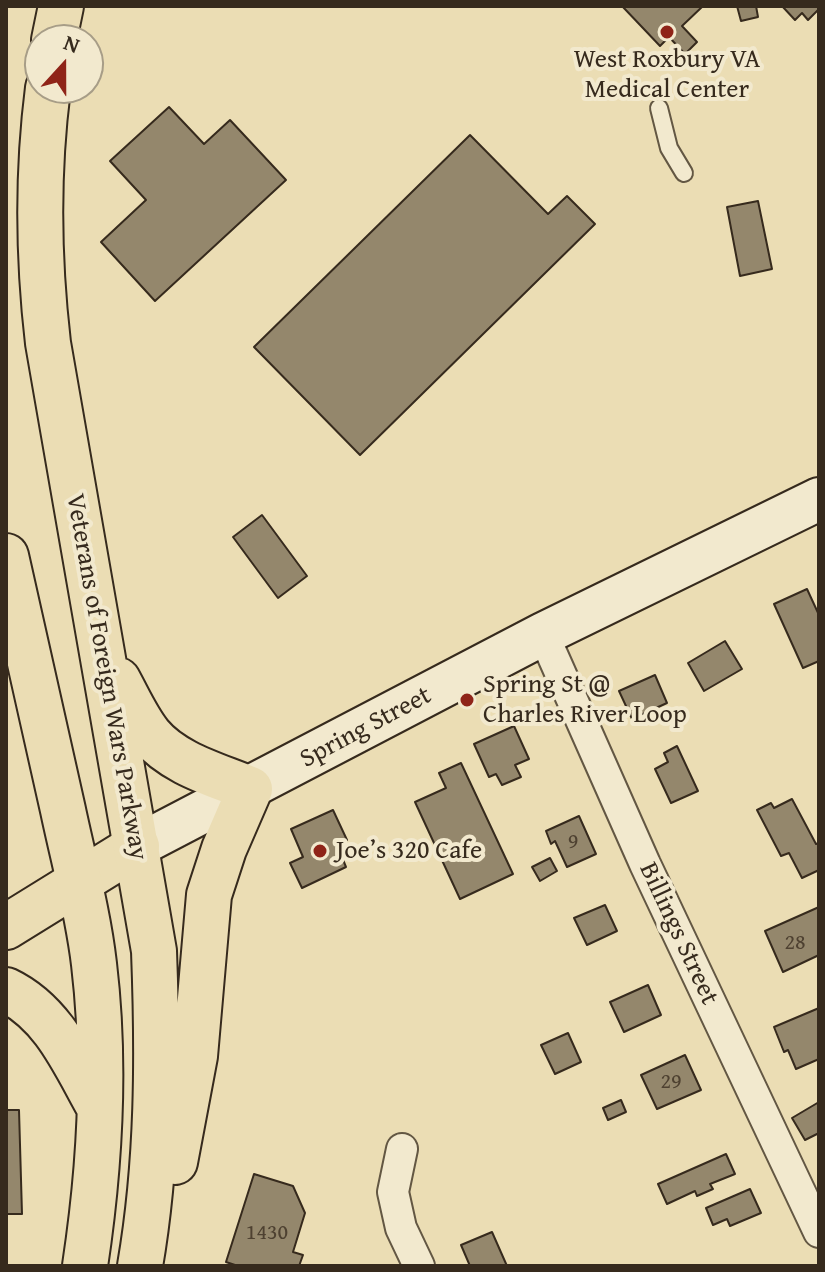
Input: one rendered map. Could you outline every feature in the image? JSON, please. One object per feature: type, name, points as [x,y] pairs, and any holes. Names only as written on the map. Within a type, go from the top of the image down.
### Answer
[{"type":"main road","name":"Veterans of Foreign Wars Parkway","points":[[47,104],[39,193],[42,293],[55,390],[154,951],[158,1049],[143,1266]]},
{"type":"main road","name":"Spring Street","points":[[6,927],[79,879],[137,846],[543,634],[819,499]]},
{"type":"main road","points":[[6,644],[8,567]]},
{"type":"main road","points":[[8,567],[79,879],[96,986],[99,1107],[85,1266]]},
{"type":"main road","points":[[101,650],[141,722],[158,743],[180,759],[250,789],[224,849],[209,895],[191,1086],[178,1152],[143,1266]]},
{"type":"main road","points":[[6,990],[21,997],[47,1019],[99,1107]]},
{"type":"street","name":"Billings Street","points":[[543,634],[645,864],[816,1216]]},
{"type":"street","points":[[402,1149],[393,1192],[401,1228],[419,1266]]},
{"type":"lane","points":[[659,108],[669,148],[684,173]]},
{"type":"building","name":"West Roxbury VA Medical Center","points":[[622,6],[703,6],[682,26],[697,42],[685,54],[669,37],[660,46]]},
{"type":"building","name":"West Roxbury VA Medical Center","points":[[737,6],[756,6],[758,17],[741,21]]},
{"type":"building","name":"West Roxbury VA Medical Center","points":[[782,6],[819,6],[819,9],[808,20],[802,13],[795,20]]},
{"type":"building","points":[[169,107],[204,144],[230,120],[286,180],[155,301],[101,242],[146,200],[110,161]]},
{"type":"building","points":[[470,135],[548,214],[567,196],[595,224],[360,455],[254,347]]},
{"type":"building","points":[[758,201],[772,269],[740,276],[727,207]]},
{"type":"building","points":[[262,515],[307,576],[278,598],[233,537]]},
{"type":"building","points":[[807,589],[819,615],[819,661],[803,668],[774,604]]},
{"type":"building","points":[[725,641],[742,669],[704,691],[688,663]]},
{"type":"building","points":[[655,675],[667,703],[632,719],[619,691]]},
{"type":"building","points":[[514,726],[529,759],[515,765],[521,777],[502,785],[496,774],[489,777],[474,744]]},
{"type":"building","points":[[677,746],[698,791],[671,803],[655,769],[668,762],[664,753]]},
{"type":"building","points":[[461,763],[513,874],[460,899],[415,802],[446,788],[439,773]]},
{"type":"building","points":[[792,799],[816,844],[819,843],[819,870],[802,878],[789,853],[781,856],[757,810],[771,803],[774,808]]},
{"type":"building","name":"Joe’s 320 Cafe","points":[[333,810],[347,840],[337,845],[346,867],[302,888],[290,863],[303,857],[291,829]]},
{"type":"building","points":[[579,816],[596,854],[567,867],[555,841],[551,844],[546,831]]},
{"type":"building","points":[[550,858],[557,871],[540,881],[532,867]]},
{"type":"building","points":[[605,905],[617,931],[587,945],[574,918]]},
{"type":"building","points":[[819,907],[819,955],[783,972],[765,931]]},
{"type":"building","points":[[648,985],[661,1015],[624,1032],[610,1002]]},
{"type":"building","points":[[819,1008],[819,1059],[796,1069],[788,1050],[784,1052],[774,1027]]},
{"type":"building","points":[[568,1033],[581,1062],[555,1074],[541,1045]]},
{"type":"building","points":[[685,1055],[701,1090],[657,1109],[641,1075]]},
{"type":"building","points":[[621,1100],[626,1112],[608,1120],[603,1108]]},
{"type":"building","points":[[819,1102],[819,1133],[805,1140],[792,1118]]},
{"type":"building","points":[[6,1110],[19,1110],[22,1214],[6,1214]]},
{"type":"building","points":[[726,1154],[735,1174],[710,1184],[713,1189],[697,1196],[695,1191],[667,1204],[658,1184]]},
{"type":"building","points":[[254,1174],[293,1186],[305,1213],[293,1252],[303,1255],[299,1266],[238,1266],[226,1262]]},
{"type":"building","points":[[750,1189],[761,1213],[730,1226],[727,1219],[713,1225],[706,1208]]},
{"type":"building","points":[[492,1232],[507,1266],[470,1266],[461,1245]]},
{"type":"place","name":"West Roxbury VA Medical Center","points":[[667,32]]},
{"type":"place","name":"Spring St @ Charles River Loop","points":[[467,700]]},
{"type":"place","name":"Joe’s 320 Cafe","points":[[320,851]]}]
